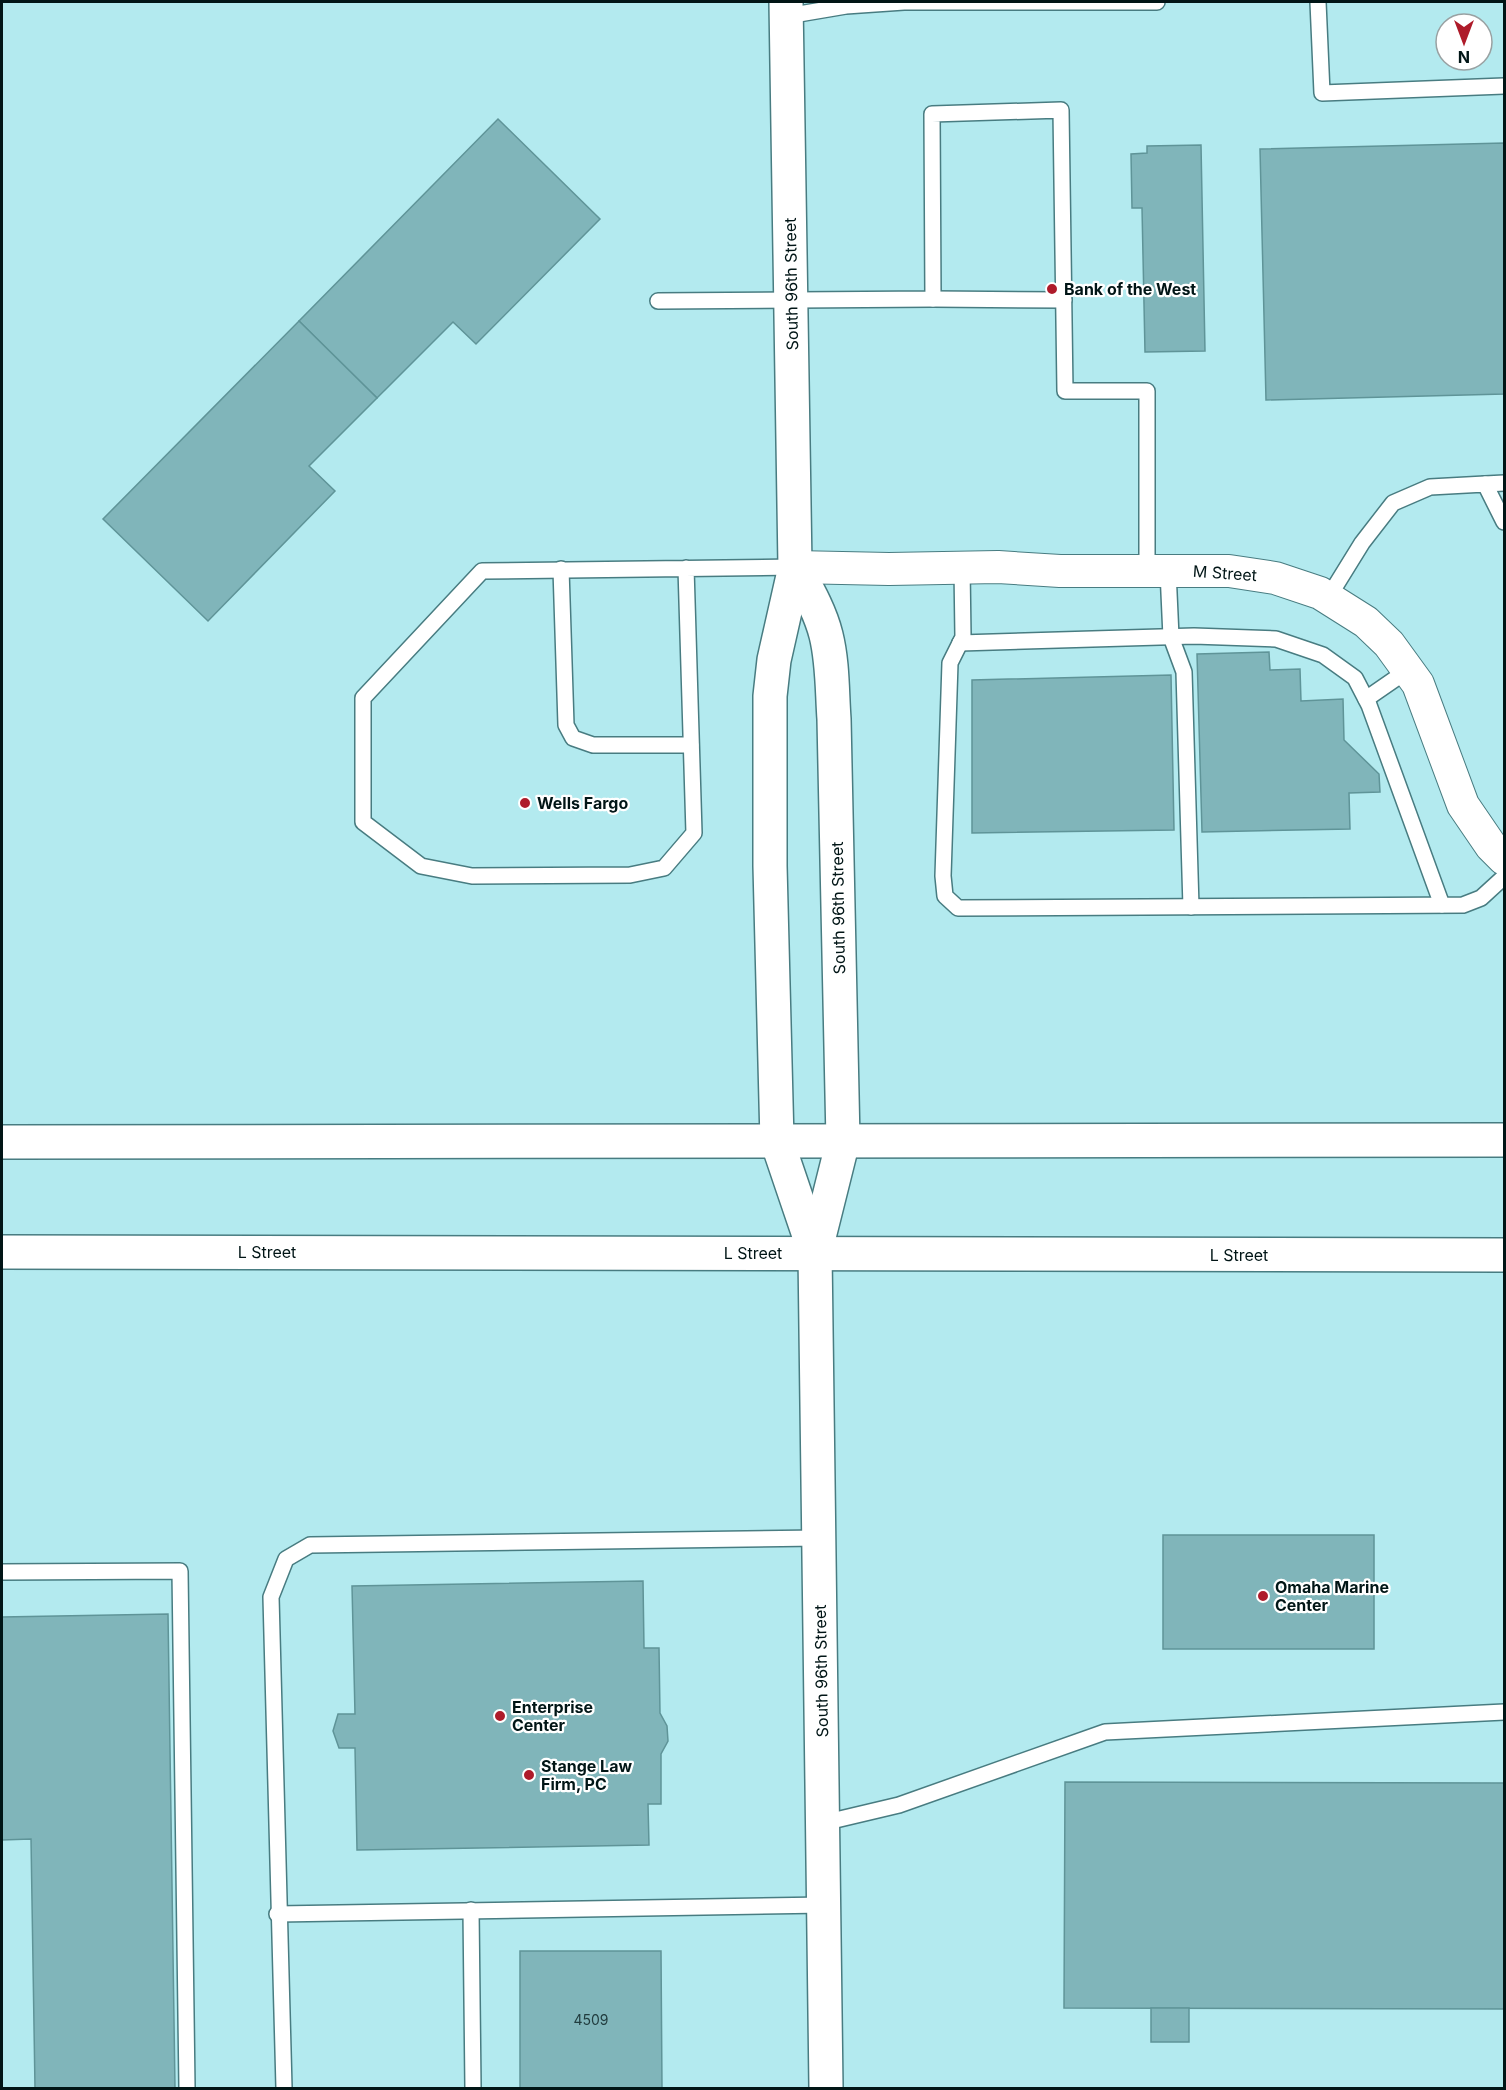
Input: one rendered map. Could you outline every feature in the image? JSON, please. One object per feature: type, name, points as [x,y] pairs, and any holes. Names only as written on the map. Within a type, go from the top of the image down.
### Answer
[{"type":"main road","name":"South 96th Street","points":[[786,9],[795,567],[774,660],[768,751],[777,1141],[815,1253]]},
{"type":"main road","name":"South 96th Street","points":[[795,567],[818,612],[830,654],[834,719],[843,1141],[815,1253],[826,2088]]},
{"type":"main road","points":[[2,1142],[1504,1140]]},
{"type":"main road","name":"L Street","points":[[2,1252],[1504,1255]]},
{"type":"street","name":"M Street","points":[[795,567],[1229,571],[1275,578],[1328,598],[1366,622],[1389,644],[1418,684],[1463,805],[1491,846],[1504,859]]},
{"type":"lane","points":[[786,9],[930,2],[1157,2]]},
{"type":"lane","points":[[1318,2],[1322,93],[1504,86]]},
{"type":"lane","points":[[933,299],[932,114],[1061,110],[1065,391],[1147,391],[1157,571],[1171,637],[1184,672],[1191,907]]},
{"type":"lane","points":[[658,302],[1064,300]]},
{"type":"lane","points":[[1328,598],[1362,543],[1393,502],[1430,487],[1504,483]]},
{"type":"lane","points":[[1485,484],[1504,522]]},
{"type":"lane","points":[[686,568],[694,833],[664,868],[630,875],[472,876],[421,866],[363,822],[363,698],[482,571],[561,569],[795,567]]},
{"type":"lane","points":[[962,568],[963,638],[950,663],[945,896],[958,908],[1463,905],[1481,898],[1504,877]]},
{"type":"lane","points":[[561,569],[566,725],[573,738],[593,745],[691,745]]},
{"type":"lane","points":[[960,643],[1171,637],[1276,639],[1323,655],[1355,678],[1366,699],[1442,905]]},
{"type":"lane","points":[[1366,699],[1408,670]]},
{"type":"lane","points":[[284,2088],[277,1914],[271,1597],[286,1559],[310,1545],[819,1538]]},
{"type":"lane","points":[[2,1572],[180,1571],[187,2088]]},
{"type":"lane","points":[[823,1823],[898,1805],[1105,1732],[1504,1712]]},
{"type":"lane","points":[[277,1914],[825,1905]]},
{"type":"lane","points":[[471,1910],[473,2088]]},
{"type":"building","points":[[498,119],[600,219],[476,344],[453,322],[377,398],[299,321]]},
{"type":"building","points":[[1504,143],[1504,394],[1266,400],[1260,149]]},
{"type":"building","points":[[1201,145],[1205,351],[1145,352],[1142,208],[1132,208],[1131,154],[1147,153],[1147,146]]},
{"type":"building","points":[[299,321],[377,398],[309,466],[335,491],[208,621],[103,519]]},
{"type":"building","points":[[1269,652],[1270,670],[1300,669],[1301,701],[1343,699],[1344,740],[1379,774],[1380,792],[1349,793],[1350,829],[1202,832],[1197,654]]},
{"type":"building","points":[[1171,675],[1174,830],[972,833],[972,680]]},
{"type":"building","points":[[1163,1535],[1374,1535],[1374,1649],[1163,1649]]},
{"type":"building","name":"Enterprise Center","points":[[643,1581],[644,1648],[659,1648],[660,1713],[667,1726],[668,1741],[661,1754],[661,1804],[648,1804],[649,1845],[357,1850],[355,1748],[339,1748],[333,1731],[338,1714],[355,1714],[352,1586]]},
{"type":"building","points":[[168,1614],[175,2088],[35,2088],[31,1839],[2,1840],[2,1617]]},
{"type":"building","points":[[1065,1782],[1504,1783],[1504,2009],[1064,2008]]},
{"type":"building","points":[[520,1951],[661,1951],[662,2088],[520,2088]]},
{"type":"building","points":[[1151,2008],[1189,2008],[1189,2042],[1151,2042]]},
{"type":"place","name":"Bank of the West","points":[[1052,289]]},
{"type":"place","name":"Wells Fargo","points":[[525,803]]},
{"type":"place","name":"Omaha Marine Center","points":[[1263,1596]]},
{"type":"place","name":"Enterprise Center","points":[[500,1716]]},
{"type":"place","name":"Stange Law Firm, PC","points":[[529,1775]]}]
